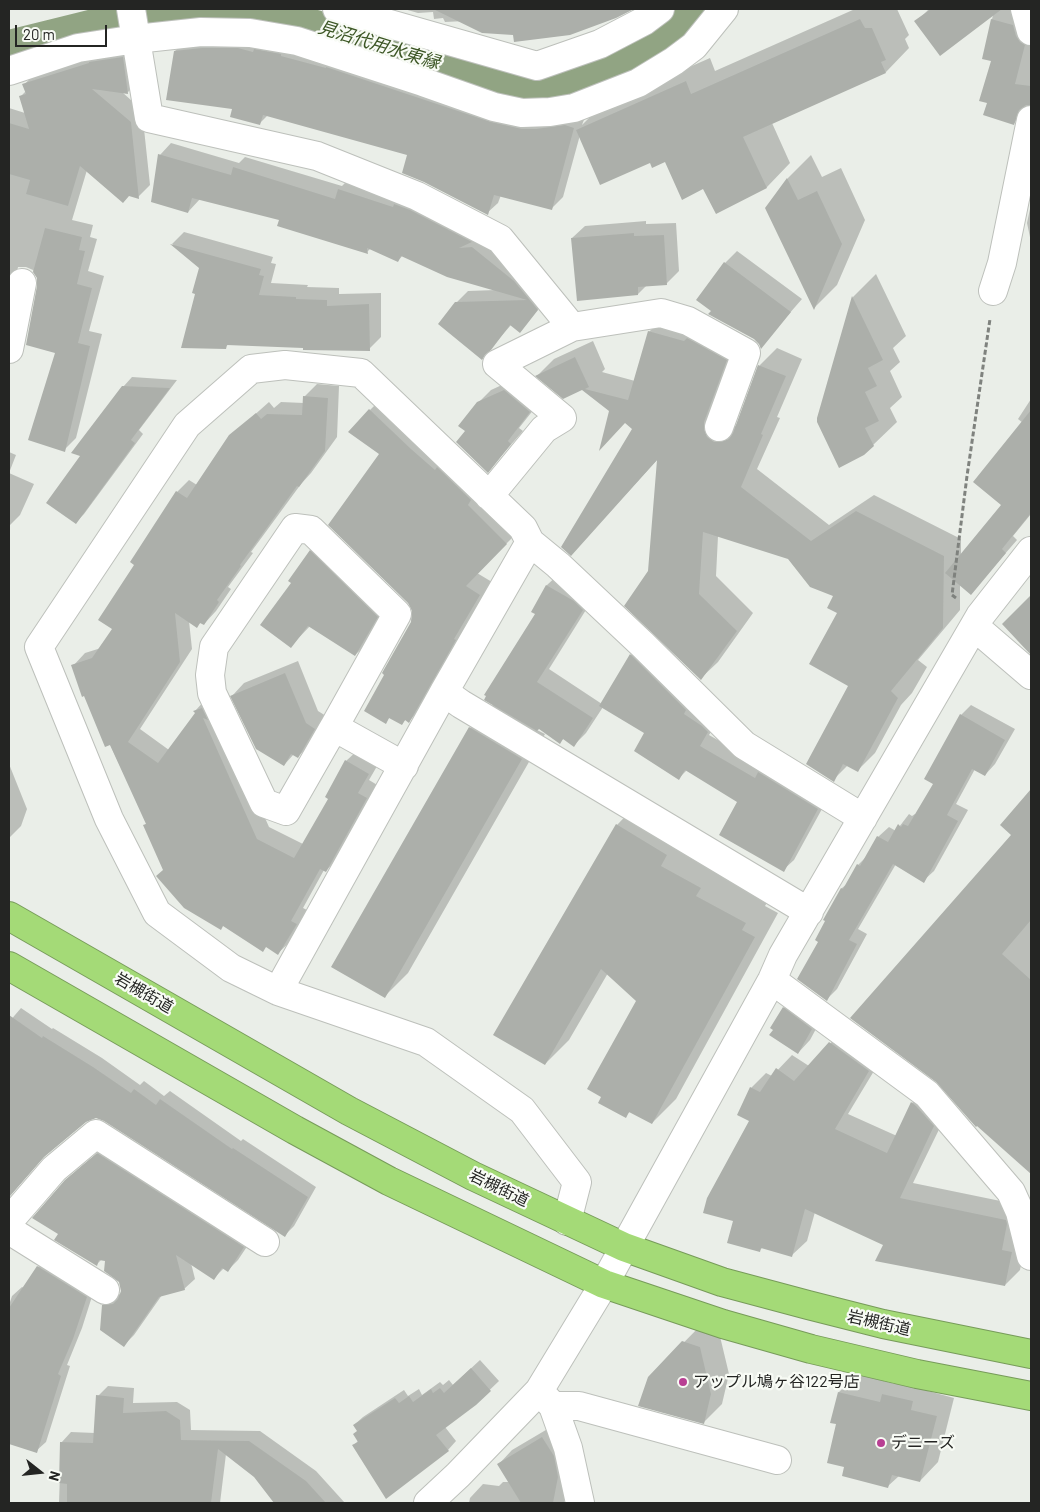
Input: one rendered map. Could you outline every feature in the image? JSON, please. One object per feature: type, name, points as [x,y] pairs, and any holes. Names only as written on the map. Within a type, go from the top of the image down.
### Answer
[{"type":"highway","name":"岩槻街道","points":[[9,916],[348,1111],[473,1176],[624,1247],[722,1282],[808,1306],[883,1324],[1031,1354]]},
{"type":"highway","points":[[9,966],[372,1172],[604,1284],[724,1324],[812,1350],[917,1374],[1031,1396]]},
{"type":"street","points":[[131,9],[149,118],[317,156],[417,196],[500,239],[572,327]]},
{"type":"street","points":[[337,9],[537,66],[600,44],[644,21],[660,9]]},
{"type":"street","points":[[9,71],[78,48],[201,32],[250,32],[297,41],[494,107],[522,113],[550,112],[574,108],[638,83],[694,46],[724,9]]},
{"type":"street","points":[[1025,9],[1031,31]]},
{"type":"street","points":[[994,291],[1002,263],[1031,120]]},
{"type":"street","points":[[9,349],[22,283]]},
{"type":"street","points":[[489,496],[544,429],[562,418],[498,364],[572,327],[661,313],[688,321],[746,353],[719,427]]},
{"type":"street","points":[[567,1221],[577,1182],[522,1110],[426,1042],[278,991],[230,968],[157,913],[109,819],[40,647],[187,425],[251,369],[285,366],[361,373],[523,528],[530,542],[558,565],[643,644],[744,745],[863,818]]},
{"type":"street","points":[[296,528],[311,530],[397,614],[334,727],[286,811],[264,803],[212,693],[210,675],[214,647],[296,528]]},
{"type":"street","points":[[278,991],[444,692],[530,542]]},
{"type":"street","points":[[428,1503],[546,1398],[604,1284],[784,955],[977,622],[1031,551]]},
{"type":"street","points":[[977,622],[1031,675]]},
{"type":"street","points":[[444,692],[461,704],[809,912]]},
{"type":"street","points":[[334,727],[404,766]]},
{"type":"street","points":[[772,980],[927,1094],[1026,1207],[1031,1256]]},
{"type":"street","points":[[9,1221],[54,1169],[96,1134],[265,1242]]},
{"type":"street","points":[[9,1230],[105,1290]]},
{"type":"street","points":[[546,1398],[777,1460]]},
{"type":"street","points":[[546,1398],[568,1448],[580,1503]]},
{"type":"path","points":[[977,622],[952,595],[994,291]]},
{"type":"building","points":[[433,9],[634,9],[616,18],[570,35],[514,42],[513,35],[482,33]]},
{"type":"building","points":[[931,9],[1002,9],[940,56],[914,21]]},
{"type":"building","points":[[860,19],[865,28],[872,28],[886,60],[881,62],[886,73],[743,137],[767,188],[716,214],[703,189],[682,200],[665,162],[652,168],[650,163],[600,185],[576,130],[686,81],[691,94]]},
{"type":"building","points":[[991,19],[1013,25],[1016,36],[1025,45],[1015,84],[1031,86],[1031,105],[1026,105],[1019,110],[1014,125],[983,115],[987,103],[979,101],[991,61],[982,59]]},
{"type":"building","points":[[202,48],[238,48],[253,52],[254,49],[281,54],[281,56],[326,67],[491,122],[522,129],[565,125],[574,128],[552,210],[494,195],[488,215],[424,182],[402,173],[407,155],[263,115],[260,125],[230,117],[232,109],[166,100],[174,51]]},
{"type":"building","points":[[123,57],[128,94],[92,89],[131,122],[139,199],[129,196],[123,203],[80,166],[68,206],[26,194],[30,180],[9,174],[9,123],[29,129],[19,96],[26,94],[22,84],[89,62]]},
{"type":"building","points":[[158,154],[231,175],[233,167],[335,199],[338,189],[393,207],[394,204],[410,210],[472,242],[459,248],[472,247],[514,281],[538,310],[520,333],[510,325],[482,360],[438,324],[455,302],[527,300],[447,277],[401,256],[398,262],[367,248],[368,254],[277,226],[279,220],[192,198],[188,213],[151,202]]},
{"type":"building","points":[[787,178],[798,200],[817,191],[842,244],[814,310],[765,208]]},
{"type":"building","points":[[45,228],[82,237],[79,250],[85,251],[77,284],[92,288],[78,343],[90,346],[65,452],[28,440],[55,353],[26,345],[37,286],[37,278],[33,272]]},
{"type":"building","points":[[634,233],[634,236],[664,235],[667,285],[638,287],[638,295],[577,301],[571,238]]},
{"type":"building","points":[[170,244],[261,269],[259,275],[264,276],[259,295],[327,300],[327,306],[369,304],[370,351],[303,350],[303,348],[227,345],[226,349],[181,348],[195,294],[192,293],[199,268]]},
{"type":"building","points":[[724,262],[791,312],[761,349],[754,339],[708,314],[711,311],[696,300]]},
{"type":"building","points":[[852,296],[883,360],[868,368],[877,386],[865,392],[879,421],[865,428],[874,446],[864,455],[839,468],[817,422],[817,418]]},
{"type":"building","points":[[648,331],[684,341],[687,338],[727,360],[704,422],[707,437],[714,442],[729,439],[733,433],[758,365],[786,376],[741,487],[811,541],[856,511],[944,556],[943,628],[891,691],[898,698],[858,772],[843,764],[834,782],[806,764],[848,686],[809,664],[837,613],[827,608],[833,596],[810,587],[788,559],[703,532],[699,594],[737,631],[701,680],[624,606],[648,571],[657,460],[571,556],[561,547],[632,429],[625,423],[599,451],[609,411],[582,390],[563,399],[535,376],[575,357],[589,387],[585,389],[628,400]]},
{"type":"building","points":[[122,386],[170,388],[131,440],[135,443],[76,524],[46,503],[80,456],[71,453]]},
{"type":"building","points":[[504,390],[530,412],[508,441],[511,444],[488,473],[456,442],[465,431],[458,426],[477,402]]},
{"type":"building","points":[[303,396],[328,398],[325,451],[299,487],[297,486],[240,565],[217,600],[219,602],[204,625],[200,623],[197,628],[175,613],[180,662],[128,742],[158,763],[195,713],[193,711],[202,708],[208,720],[203,718],[257,839],[294,858],[328,799],[325,797],[345,760],[369,774],[358,793],[367,798],[326,872],[320,869],[291,921],[297,924],[278,955],[266,947],[263,952],[223,926],[221,930],[184,908],[156,876],[163,870],[143,825],[146,824],[110,745],[105,747],[84,696],[82,697],[71,665],[92,658],[112,629],[98,620],[134,565],[130,562],[176,491],[187,498],[229,435],[256,413],[261,419],[267,414],[302,415]]},
{"type":"building","points":[[369,409],[435,470],[437,467],[471,500],[468,505],[507,544],[466,586],[480,595],[409,723],[405,720],[402,725],[389,718],[386,724],[364,711],[384,675],[382,673],[411,622],[412,611],[408,603],[328,525],[379,454],[348,432]]},
{"type":"building","points":[[1031,410],[1031,513],[1002,549],[1006,553],[971,595],[945,573],[1001,505],[973,482]]},
{"type":"building","points":[[310,550],[378,617],[355,656],[308,626],[291,648],[260,625],[291,583],[288,581]]},
{"type":"building","points":[[546,585],[574,601],[583,610],[537,682],[593,718],[574,747],[563,739],[560,744],[539,729],[537,731],[484,700],[486,696],[484,695],[535,614],[531,612]]},
{"type":"building","points":[[1031,595],[1031,655],[1002,624]]},
{"type":"building","points":[[630,654],[686,710],[684,714],[708,732],[700,746],[755,778],[758,772],[818,809],[784,872],[719,835],[737,802],[685,770],[679,780],[634,751],[644,733],[599,706]]},
{"type":"building","points":[[285,673],[306,723],[315,729],[298,758],[291,754],[284,766],[256,749],[230,696]]},
{"type":"building","points":[[960,714],[1005,740],[985,776],[972,769],[947,815],[958,821],[924,883],[893,864],[849,940],[857,944],[827,1001],[797,979],[818,942],[815,940],[825,921],[823,920],[841,888],[843,889],[857,864],[860,866],[877,836],[888,842],[898,824],[901,827],[903,824],[908,826],[933,784],[924,779]]},
{"type":"building","points":[[469,727],[522,759],[385,998],[331,967]]},
{"type":"building","points":[[1031,789],[1031,920],[1002,954],[1031,980],[1031,1174],[976,1127],[936,1082],[850,1018],[1011,835],[1000,825]]},
{"type":"building","points":[[616,824],[667,855],[661,866],[701,888],[696,896],[746,923],[742,930],[755,937],[652,1124],[629,1112],[626,1118],[598,1103],[601,1097],[587,1089],[636,1001],[601,969],[545,1065],[493,1035]]},
{"type":"building","points":[[783,1007],[812,1029],[798,1054],[769,1035],[773,1030],[770,1028]]},
{"type":"building","points":[[9,1015],[42,1038],[43,1036],[131,1093],[134,1089],[156,1105],[160,1099],[232,1149],[308,1197],[285,1237],[104,1121],[96,1118],[86,1122],[44,1157],[9,1197]]},
{"type":"building","points":[[829,1042],[869,1071],[835,1129],[887,1153],[911,1102],[916,1106],[934,1126],[900,1198],[1006,1220],[1007,1224],[1002,1250],[1012,1252],[1005,1286],[875,1261],[883,1245],[805,1209],[792,1257],[761,1248],[760,1252],[727,1243],[733,1221],[703,1213],[707,1198],[749,1121],[737,1115],[750,1087],[760,1092],[776,1068],[794,1081]]},
{"type":"building","points":[[97,1153],[244,1247],[228,1272],[222,1268],[214,1280],[176,1255],[185,1290],[159,1297],[124,1347],[100,1330],[102,1305],[113,1304],[118,1299],[121,1291],[119,1282],[104,1271],[105,1261],[99,1260],[97,1266],[54,1240],[58,1234],[32,1218],[65,1180]]},
{"type":"building","points":[[37,1266],[87,1297],[73,1339],[58,1374],[61,1376],[37,1453],[9,1444],[9,1308]]},
{"type":"building","points":[[682,1341],[700,1347],[711,1394],[704,1424],[638,1406],[648,1377]]},
{"type":"building","points":[[471,1368],[491,1391],[476,1405],[436,1435],[449,1451],[386,1499],[352,1445],[358,1442],[353,1434],[357,1431],[353,1425],[395,1398],[399,1403],[409,1396],[413,1402],[431,1389],[433,1393],[440,1388],[444,1393]]},
{"type":"building","name":"デニーズ","points":[[838,1392],[880,1402],[882,1394],[913,1401],[911,1410],[937,1416],[920,1482],[892,1475],[888,1488],[842,1476],[844,1467],[827,1463],[836,1424],[830,1423]]},
{"type":"building","points":[[96,1395],[124,1398],[123,1413],[166,1411],[180,1420],[181,1440],[249,1441],[306,1481],[326,1503],[274,1503],[254,1477],[218,1449],[211,1503],[67,1503],[67,1484],[59,1483],[60,1442],[93,1443]]},
{"type":"building","points":[[542,1437],[554,1456],[558,1477],[553,1503],[521,1503],[497,1464]]},
{"type":"waterway","name":"見沼代用水東縁","points":[[9,46],[114,20],[276,14],[517,87],[547,89],[594,78],[645,54],[685,23],[698,9]]},
{"type":"place","name":"アップル鳩ヶ谷122号店","points":[[683,1382]]},
{"type":"place","name":"デニーズ","points":[[881,1443]]}]
